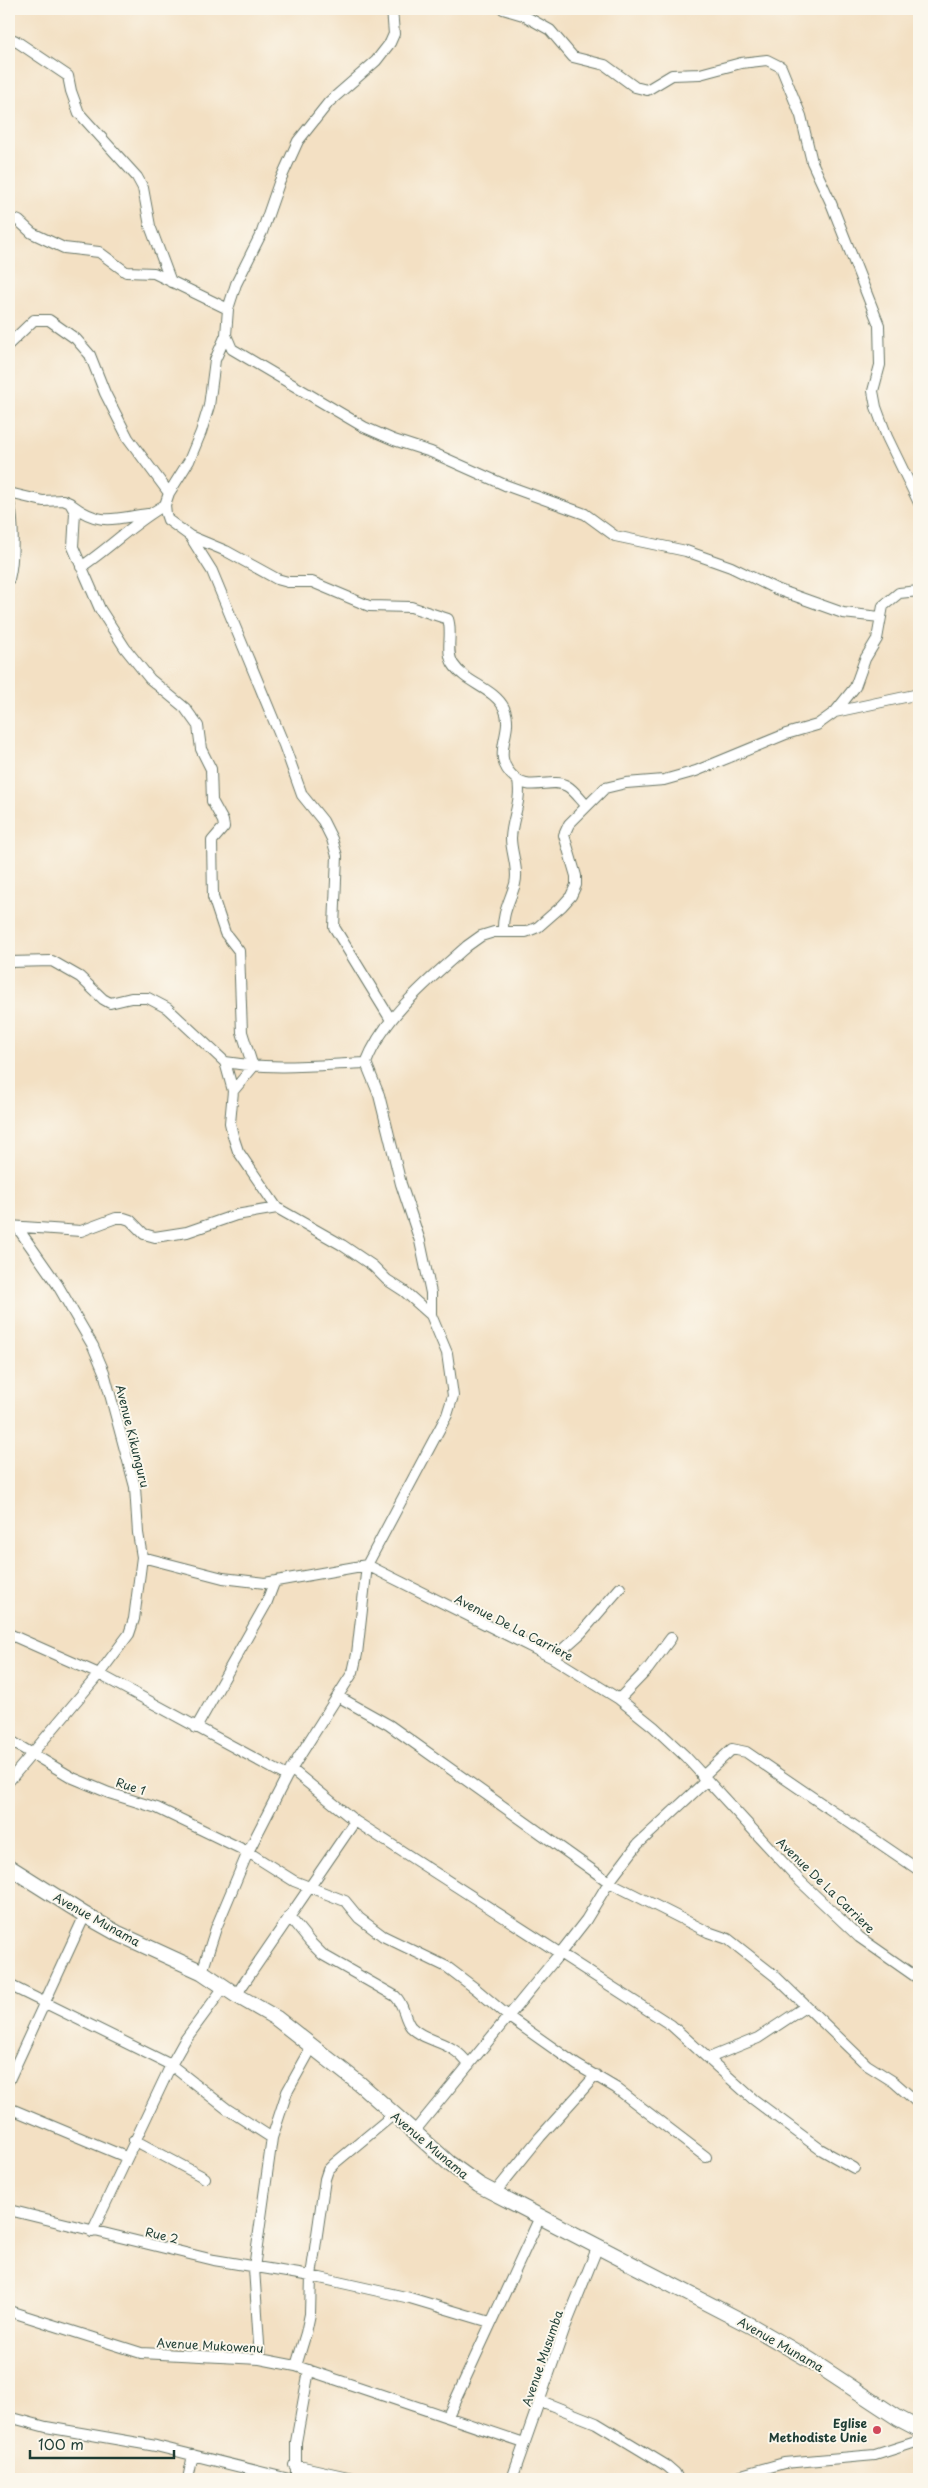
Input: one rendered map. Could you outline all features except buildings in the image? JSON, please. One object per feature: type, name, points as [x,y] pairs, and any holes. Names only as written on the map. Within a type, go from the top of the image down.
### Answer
[{"type":"street","points":[[392,9],[394,34],[390,43],[376,61],[329,102],[298,141],[279,183],[262,232],[244,266],[228,309],[226,335],[215,360],[208,406],[189,461],[169,493],[165,505],[168,520],[190,536],[226,551],[277,579],[288,582],[312,582],[370,606],[411,607],[448,619],[451,627],[449,654],[453,664],[464,676],[496,698],[504,708],[507,718],[502,753],[506,770],[518,781],[536,785],[555,783],[566,785],[586,804]]},
{"type":"street","points":[[503,9],[523,15],[550,30],[573,57],[604,65],[635,87],[647,90],[672,75],[700,74],[741,63],[767,60],[781,67],[801,116],[812,162],[831,202],[879,324],[881,335],[880,365],[874,391],[876,407],[887,437],[919,503]]},
{"type":"street","points":[[9,42],[14,40],[68,76],[79,113],[112,147],[140,182],[150,226],[171,282]]},
{"type":"street","points":[[9,217],[19,221],[32,233],[64,248],[99,252],[126,272],[149,272],[228,309]]},
{"type":"street","points":[[9,344],[21,329],[34,320],[49,320],[76,339],[90,355],[128,438],[169,493]]},
{"type":"street","points":[[226,335],[232,349],[364,427],[394,440],[432,452],[505,485],[585,514],[616,536],[686,551],[731,567],[776,589],[843,613],[880,617]]},
{"type":"street","points":[[9,493],[43,501],[63,500],[82,513],[98,520],[110,521],[149,514]]},
{"type":"street","points":[[9,502],[13,528],[9,579]]},
{"type":"street","points":[[70,504],[75,512],[73,547],[100,609],[125,648],[150,678],[185,708],[198,726],[201,749],[211,770],[212,801],[223,821],[224,827],[212,841],[213,898],[224,933],[239,952],[242,1032],[253,1067]]},
{"type":"street","points":[[81,566],[110,547],[149,514],[165,505]]},
{"type":"street","points":[[190,536],[212,571],[221,591],[284,745],[302,796],[323,821],[332,839],[336,856],[334,927],[362,976],[392,1020]]},
{"type":"street","points":[[430,1315],[431,1293],[420,1241],[396,1165],[379,1095],[366,1062],[372,1048],[392,1020],[467,946],[481,936],[494,932],[526,932],[538,927],[571,896],[576,885],[576,876],[564,835],[569,824],[586,804],[605,788],[626,783],[664,780],[696,772],[786,734],[817,725],[835,712],[855,687],[865,660],[877,639],[883,606],[889,599],[899,593],[919,591]]},
{"type":"street","points":[[835,712],[919,694]]},
{"type":"street","points":[[503,932],[506,906],[516,876],[512,852],[512,835],[521,793],[518,781]]},
{"type":"street","points":[[9,962],[52,961],[80,977],[103,1000],[110,1003],[131,998],[148,998],[158,1002],[225,1062],[234,1091],[230,1123],[238,1151],[277,1208],[342,1245],[373,1266],[387,1280],[404,1291],[430,1315],[447,1353],[453,1396],[435,1438],[367,1565],[357,1654],[352,1672],[339,1697],[289,1772],[248,1852],[216,1928],[202,1972]]},
{"type":"street","points":[[225,1062],[253,1067],[279,1068],[366,1062]]},
{"type":"street","points":[[234,1091],[253,1067]]},
{"type":"street","points":[[13,1226],[81,1230],[116,1218],[124,1218],[130,1220],[144,1234],[155,1237],[187,1232],[236,1215],[277,1208]]},
{"type":"street","name":"Avenue Kikunguru","points":[[9,1780],[99,1674],[129,1634],[134,1619],[142,1557],[138,1533],[135,1487],[104,1372],[93,1346],[57,1284],[13,1226]]},
{"type":"street","points":[[142,1557],[223,1578],[274,1583],[367,1565]]},
{"type":"street","name":"Avenue De La Carriere","points":[[367,1565],[553,1658],[619,1699],[685,1756],[704,1779],[801,1882],[859,1937],[919,1979]]},
{"type":"street","points":[[196,1728],[266,1604],[274,1583]]},
{"type":"street","points":[[553,1658],[580,1633],[620,1588]]},
{"type":"street","points":[[9,1634],[99,1674],[196,1728],[289,1772],[355,1821],[561,1952],[671,2025],[753,2099],[820,2149],[854,2168]]},
{"type":"street","points":[[619,1699],[648,1669],[671,1638]]},
{"type":"street","points":[[339,1697],[389,1725],[609,1882],[682,1919],[728,1939],[775,1976],[867,2065],[894,2082],[919,2104]]},
{"type":"street","name":"Rue 1","points":[[9,1740],[73,1778],[109,1793],[157,1808],[248,1852],[294,1881],[345,1901],[359,1918],[383,1936],[447,1968],[509,2017],[596,2075],[706,2158]]},
{"type":"street","points":[[413,2133],[586,1920],[609,1882],[638,1844],[732,1749],[746,1752],[919,1870]]},
{"type":"street","points":[[92,2232],[134,2140],[185,2040],[230,1991],[290,1916],[355,1821]]},
{"type":"street","name":"Avenue Munama","points":[[9,1867],[85,1915],[117,1933],[202,1972],[276,2018],[360,2084],[450,2164],[494,2194],[763,2332],[810,2360],[898,2418],[919,2429]]},
{"type":"street","points":[[9,2080],[85,1915]]},
{"type":"street","points":[[290,1916],[310,1942],[323,1954],[395,1996],[401,2002],[407,2021],[412,2028],[447,2044],[469,2066]]},
{"type":"street","points":[[9,1985],[114,2039],[171,2065],[227,2109],[272,2138]]},
{"type":"street","points":[[709,2058],[758,2038],[805,2007]]},
{"type":"street","points":[[260,2359],[254,2268],[272,2138],[287,2092],[312,2046]]},
{"type":"street","points":[[494,2194],[540,2137],[596,2075]]},
{"type":"street","points":[[9,2108],[126,2157]]},
{"type":"street","points":[[296,2366],[306,2333],[317,2224],[328,2170],[393,2115]]},
{"type":"street","points":[[134,2140],[205,2178]]},
{"type":"street","name":"Rue 2","points":[[9,2210],[92,2232],[254,2268],[311,2276],[410,2298],[490,2322]]},
{"type":"street","points":[[448,2416],[540,2217]]},
{"type":"street","name":"Avenue Musumba","points":[[512,2479],[541,2401],[566,2325],[598,2246]]},
{"type":"street","name":"Avenue Mukowenu","points":[[9,2311],[140,2353],[260,2359],[296,2366],[524,2443]]},
{"type":"street","points":[[296,2479],[294,2465],[296,2442],[309,2370]]},
{"type":"street","points":[[541,2401],[596,2423],[666,2466],[675,2473],[678,2479]]},
{"type":"street","points":[[9,2417],[46,2427],[156,2446],[289,2479]]},
{"type":"street","points":[[728,2479],[784,2463],[875,2456],[919,2442]]},
{"type":"street","points":[[188,2479],[193,2455]]},
{"type":"street","points":[[294,2465],[357,2479]]},
{"type":"place","name":"Eglise Methodiste Unie","points":[[877,2430]]}]
